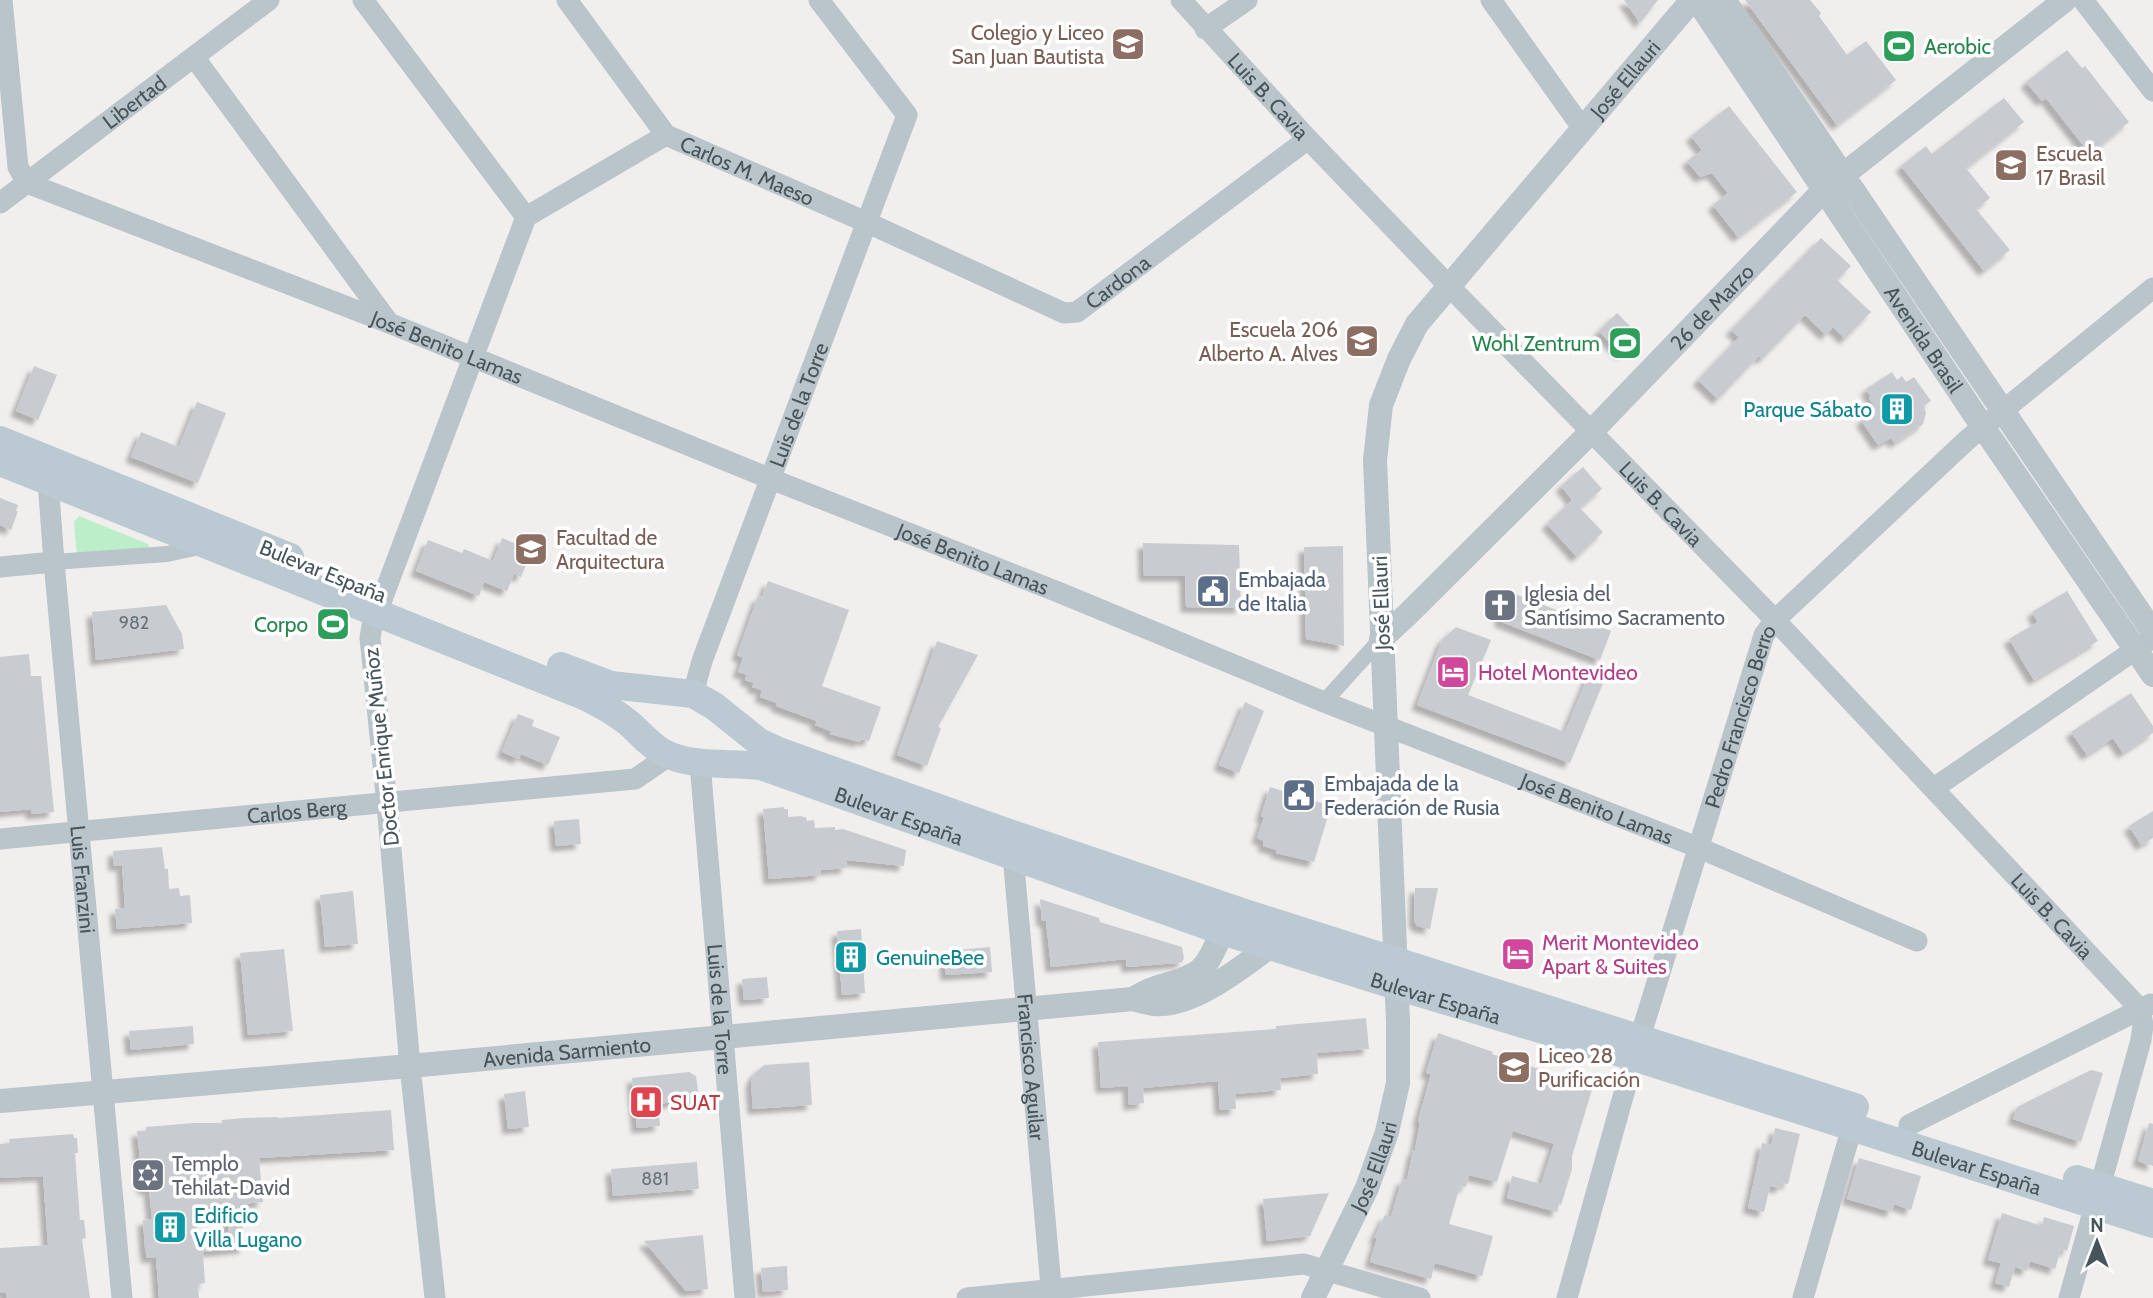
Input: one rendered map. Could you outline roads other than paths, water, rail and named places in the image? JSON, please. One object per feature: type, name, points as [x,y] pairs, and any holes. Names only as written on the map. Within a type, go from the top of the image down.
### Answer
[{"type":"main road","name":"Bulevar España","points":[[0,440],[52,472],[206,545],[611,685],[693,694],[715,706],[759,742],[781,752],[1222,931],[1396,973],[1637,1047],[2098,1196],[2153,1203]]},
{"type":"main road","name":"Bulevar España","points":[[0,462],[52,472],[379,603],[584,696],[617,714],[653,746],[670,755],[711,763],[761,766],[1016,846],[1245,913],[1396,973]]},
{"type":"main road","points":[[636,729],[635,718],[639,703],[648,690]]},
{"type":"main road","points":[[711,763],[729,755],[734,744],[734,723]]},
{"type":"main road","name":"Bulevar España","points":[[1855,1117],[1909,1125],[2098,1196],[2153,1224]]},
{"type":"street","name":"Libertad","points":[[0,203],[269,0]]},
{"type":"street","points":[[363,0],[526,218],[666,135]]},
{"type":"street","name":"Carlos M. Maeso","points":[[567,0],[666,135],[866,222]]},
{"type":"street","name":"Luis de la Torre","points":[[693,694],[702,661],[907,115],[819,0]]},
{"type":"street","name":"Luis B. Cavia","points":[[1181,0],[1308,139],[1449,286],[2147,1006]]},
{"type":"street","points":[[1205,29],[1247,0]]},
{"type":"street","points":[[1491,0],[1583,129]]},
{"type":"street","name":"José Ellauri","points":[[1312,1298],[1367,1188],[1387,1132],[1398,1083],[1396,973],[1374,460],[1381,405],[1399,359],[1418,324],[1694,0]]},
{"type":"street","name":"Avenida Brasil","points":[[1694,0],[1983,427],[2144,644],[2153,675]]},
{"type":"street","name":"Avenida Brasil","points":[[1724,0],[2153,632]]},
{"type":"street","name":"26 de Marzo","points":[[1381,639],[1592,431],[1825,190],[2065,0]]},
{"type":"street","points":[[2082,0],[2153,92]]},
{"type":"street","points":[[2,15],[18,167],[27,183]]},
{"type":"street","points":[[194,57],[389,323]]},
{"type":"street","name":"Cardona","points":[[866,222],[1071,314],[1308,139]]},
{"type":"street","name":"José Benito Lamas","points":[[27,183],[389,323],[1324,702],[1697,847],[1917,941]]},
{"type":"street","name":"Doctor Enrique Muñoz","points":[[435,1298],[410,1066],[370,638],[379,603],[526,218]]},
{"type":"street","name":"Pedro Francisco Berro","points":[[1567,1298],[1637,1047],[1764,635],[1775,620],[1983,427],[2153,288]]},
{"type":"street","name":"Luis Franzini","points":[[52,472],[54,562],[122,1298]]},
{"type":"street","points":[[0,567],[167,554],[206,545]]},
{"type":"street","points":[[1324,702],[1381,639]]},
{"type":"street","points":[[1934,788],[2144,644]]},
{"type":"street","name":"Carlos Berg","points":[[0,839],[635,779],[670,755]]},
{"type":"street","name":"Luis de la Torre","points":[[711,763],[723,1037],[745,1298]]},
{"type":"street","name":"Francisco Aguilar","points":[[1016,846],[1025,1008],[1052,1294]]},
{"type":"street","name":"Avenida Sarmiento","points":[[1133,999],[1201,970],[1222,931],[1232,920],[1245,913]]},
{"type":"street","name":"Avenida Sarmiento","points":[[0,1101],[410,1066],[1025,1008],[1133,999],[1155,1004],[1167,1003],[1197,994],[1223,981],[1272,945]]},
{"type":"street","points":[[1909,1125],[2147,1006]]},
{"type":"street","points":[[2069,1298],[2141,1040],[2147,1006]]},
{"type":"street","points":[[1803,1298],[1855,1117]]},
{"type":"street","points":[[967,1298],[1052,1294],[1304,1264],[1420,1298]]},
{"type":"place","name":"Colegio y Liceo San Juan Bautista","points":[[1128,44]]},
{"type":"place","name":"Aerobic","points":[[1899,46]]},
{"type":"place","name":"Escuela 17 Brasil","points":[[2011,165]]},
{"type":"place","name":"Escuela 206 Alberto A. Alves","points":[[1362,341]]},
{"type":"place","name":"Wohl Zentrum","points":[[1625,343]]},
{"type":"place","name":"Parque Sábato","points":[[1897,409]]},
{"type":"place","name":"Facultad de Arquitectura","points":[[531,549]]},
{"type":"place","name":"Embajada de Italia","points":[[1213,591]]},
{"type":"place","name":"Iglesia del Santísimo Sacramento","points":[[1500,605]]},
{"type":"place","name":"Corpo","points":[[333,624]]},
{"type":"place","name":"Hotel Montevideo","points":[[1453,672]]},
{"type":"place","name":"Embajada de la Federación de Rusia","points":[[1299,795]]},
{"type":"place","name":"Merit Montevideo Apart & Suites","points":[[1518,954]]},
{"type":"place","name":"GenuineBee","points":[[851,957]]},
{"type":"place","name":"Liceo 28 Purificación","points":[[1514,1067]]},
{"type":"place","name":"SUAT","points":[[646,1102]]},
{"type":"place","name":"Templo Tehilat-David","points":[[148,1175]]},
{"type":"place","name":"Edificio Villa Lugano","points":[[170,1227]]}]
